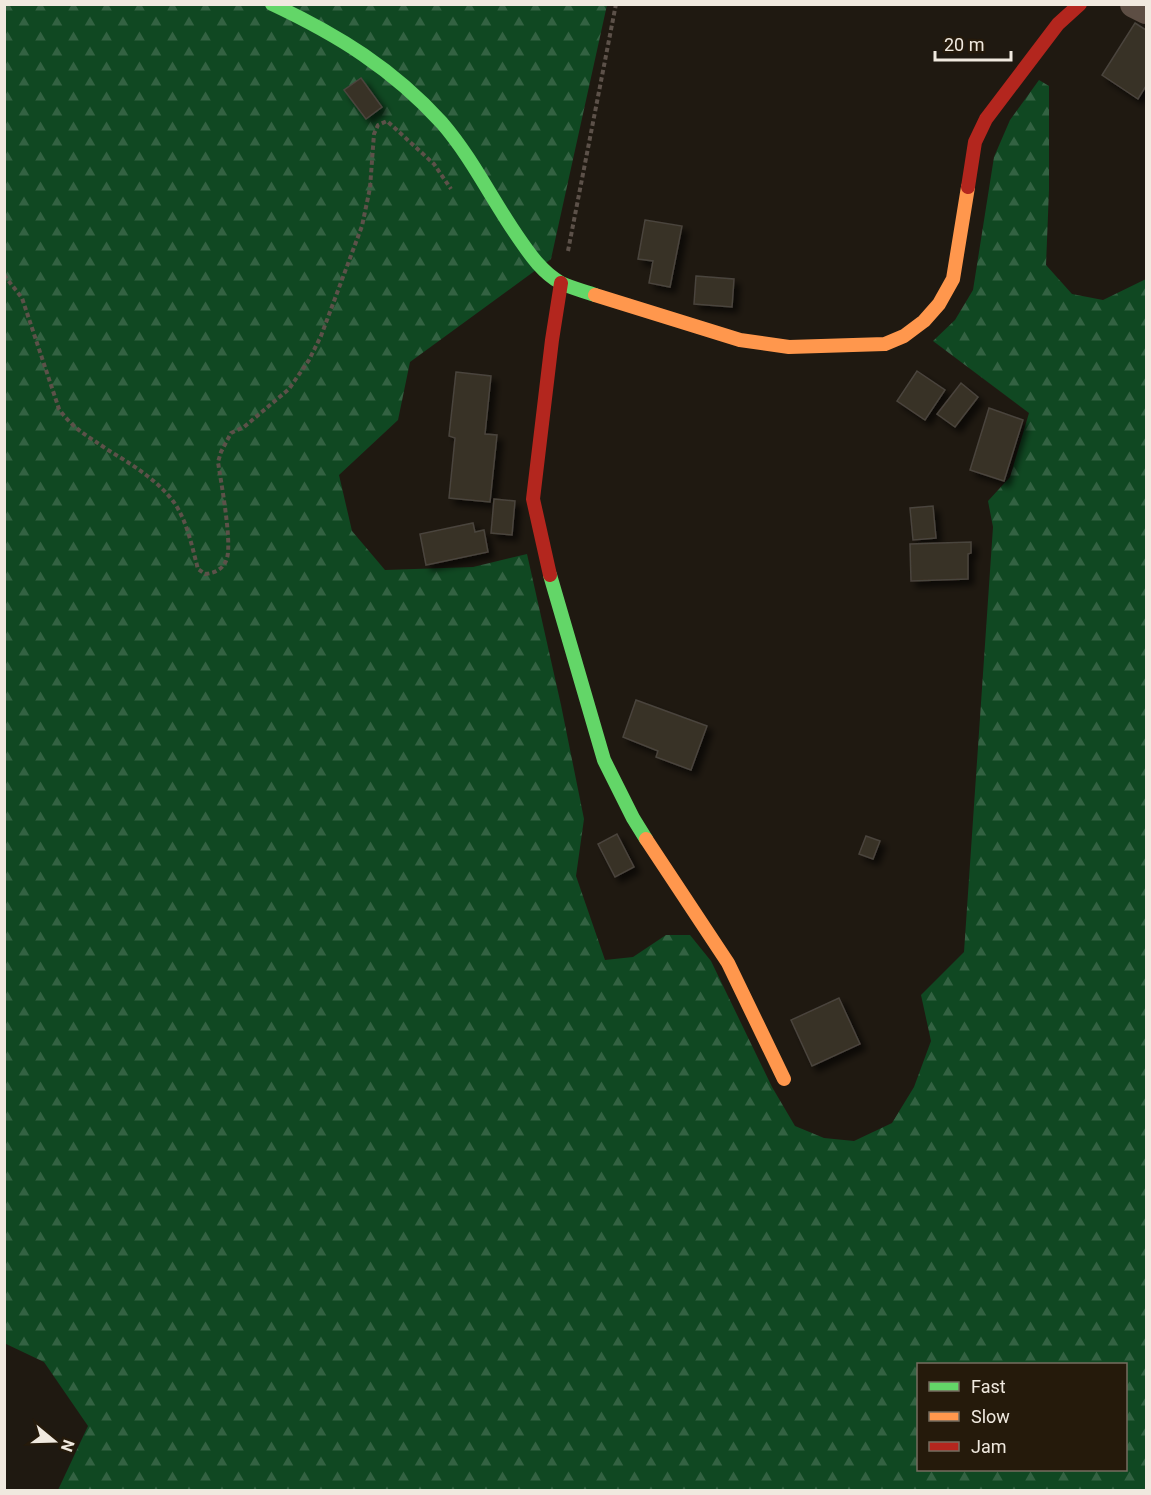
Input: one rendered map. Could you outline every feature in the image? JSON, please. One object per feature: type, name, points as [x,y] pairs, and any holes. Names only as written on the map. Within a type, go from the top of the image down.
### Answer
[{"type":"street","points":[[272,4],[310,22],[363,53],[410,91],[442,124],[459,146],[533,258],[561,283],[740,340],[789,347],[885,344],[904,336],[924,321],[939,304],[953,279],[975,142],[986,119],[1058,24],[1080,4]]},
{"type":"street","points":[[1134,4],[1146,10]]},
{"type":"street","points":[[561,283],[533,499],[542,545],[568,641],[604,760],[633,818],[728,963],[784,1079]]},
{"type":"path","points":[[561,283],[616,4]]},
{"type":"path","points":[[4,275],[22,298],[59,409],[70,424],[81,433],[146,475],[163,490],[182,516],[198,569],[206,574],[215,573],[227,558],[227,533],[218,462],[221,452],[231,433],[244,427],[289,389],[309,360],[321,336],[362,226],[370,188],[374,134],[378,124],[387,121],[434,164],[448,187],[462,197],[486,189]]},
{"type":"green space","points":[[4,5],[607,5],[551,259],[410,362],[398,420],[339,475],[352,531],[385,570],[473,567],[527,554],[584,819],[576,876],[605,960],[633,957],[666,935],[690,935],[711,961],[772,1087],[795,1126],[824,1138],[854,1141],[892,1123],[914,1087],[931,1041],[921,995],[964,952],[993,527],[988,501],[1010,477],[1029,413],[933,341],[955,320],[973,290],[994,157],[1010,120],[1039,80],[1049,86],[1046,265],[1072,294],[1103,300],[1146,279],[1146,1490],[58,1490],[88,1426],[44,1362],[4,1343]]},
{"type":"building","points":[[1135,23],[1146,30],[1146,86],[1138,99],[1102,75]]},
{"type":"building","points":[[361,78],[382,107],[366,119],[344,90]]},
{"type":"building","points":[[645,220],[682,226],[670,287],[649,283],[653,261],[638,259]]},
{"type":"building","points":[[696,276],[734,279],[732,307],[694,304]]},
{"type":"building","points":[[917,371],[945,390],[925,420],[897,401]]},
{"type":"building","points":[[456,372],[491,376],[485,434],[497,435],[490,502],[449,498],[455,438],[449,436]]},
{"type":"building","points":[[961,383],[978,397],[955,427],[937,414]]},
{"type":"building","points":[[989,408],[1023,420],[1004,481],[970,470]]},
{"type":"building","points":[[494,499],[515,501],[512,535],[491,533]]},
{"type":"building","points":[[933,506],[936,538],[913,540],[910,508]]},
{"type":"building","points":[[473,523],[475,532],[484,530],[488,552],[426,565],[420,534]]},
{"type":"building","points":[[971,542],[971,553],[968,554],[968,579],[911,581],[910,544]]},
{"type":"building","points":[[636,700],[707,726],[691,770],[656,757],[658,751],[623,737]]},
{"type":"building","points":[[617,834],[634,867],[615,877],[598,844]]},
{"type":"building","points":[[866,836],[880,841],[873,859],[859,854]]},
{"type":"building","points":[[839,998],[860,1044],[812,1066],[791,1020]]},
{"type":"traffic: fast","points":[[272,4],[342,41],[404,86],[453,137],[510,226],[538,264],[561,283],[595,295]]},
{"type":"traffic: fast","points":[[550,575],[604,760],[646,839]]},
{"type":"traffic: slow","points":[[595,295],[740,340],[789,347],[885,344],[904,336],[924,321],[939,304],[953,279],[968,187]]},
{"type":"traffic: slow","points":[[646,839],[728,963],[784,1079]]},
{"type":"traffic: jam","points":[[968,187],[975,142],[986,119],[1058,24],[1080,4]]},
{"type":"traffic: jam","points":[[550,575],[533,499],[561,283]]}]
